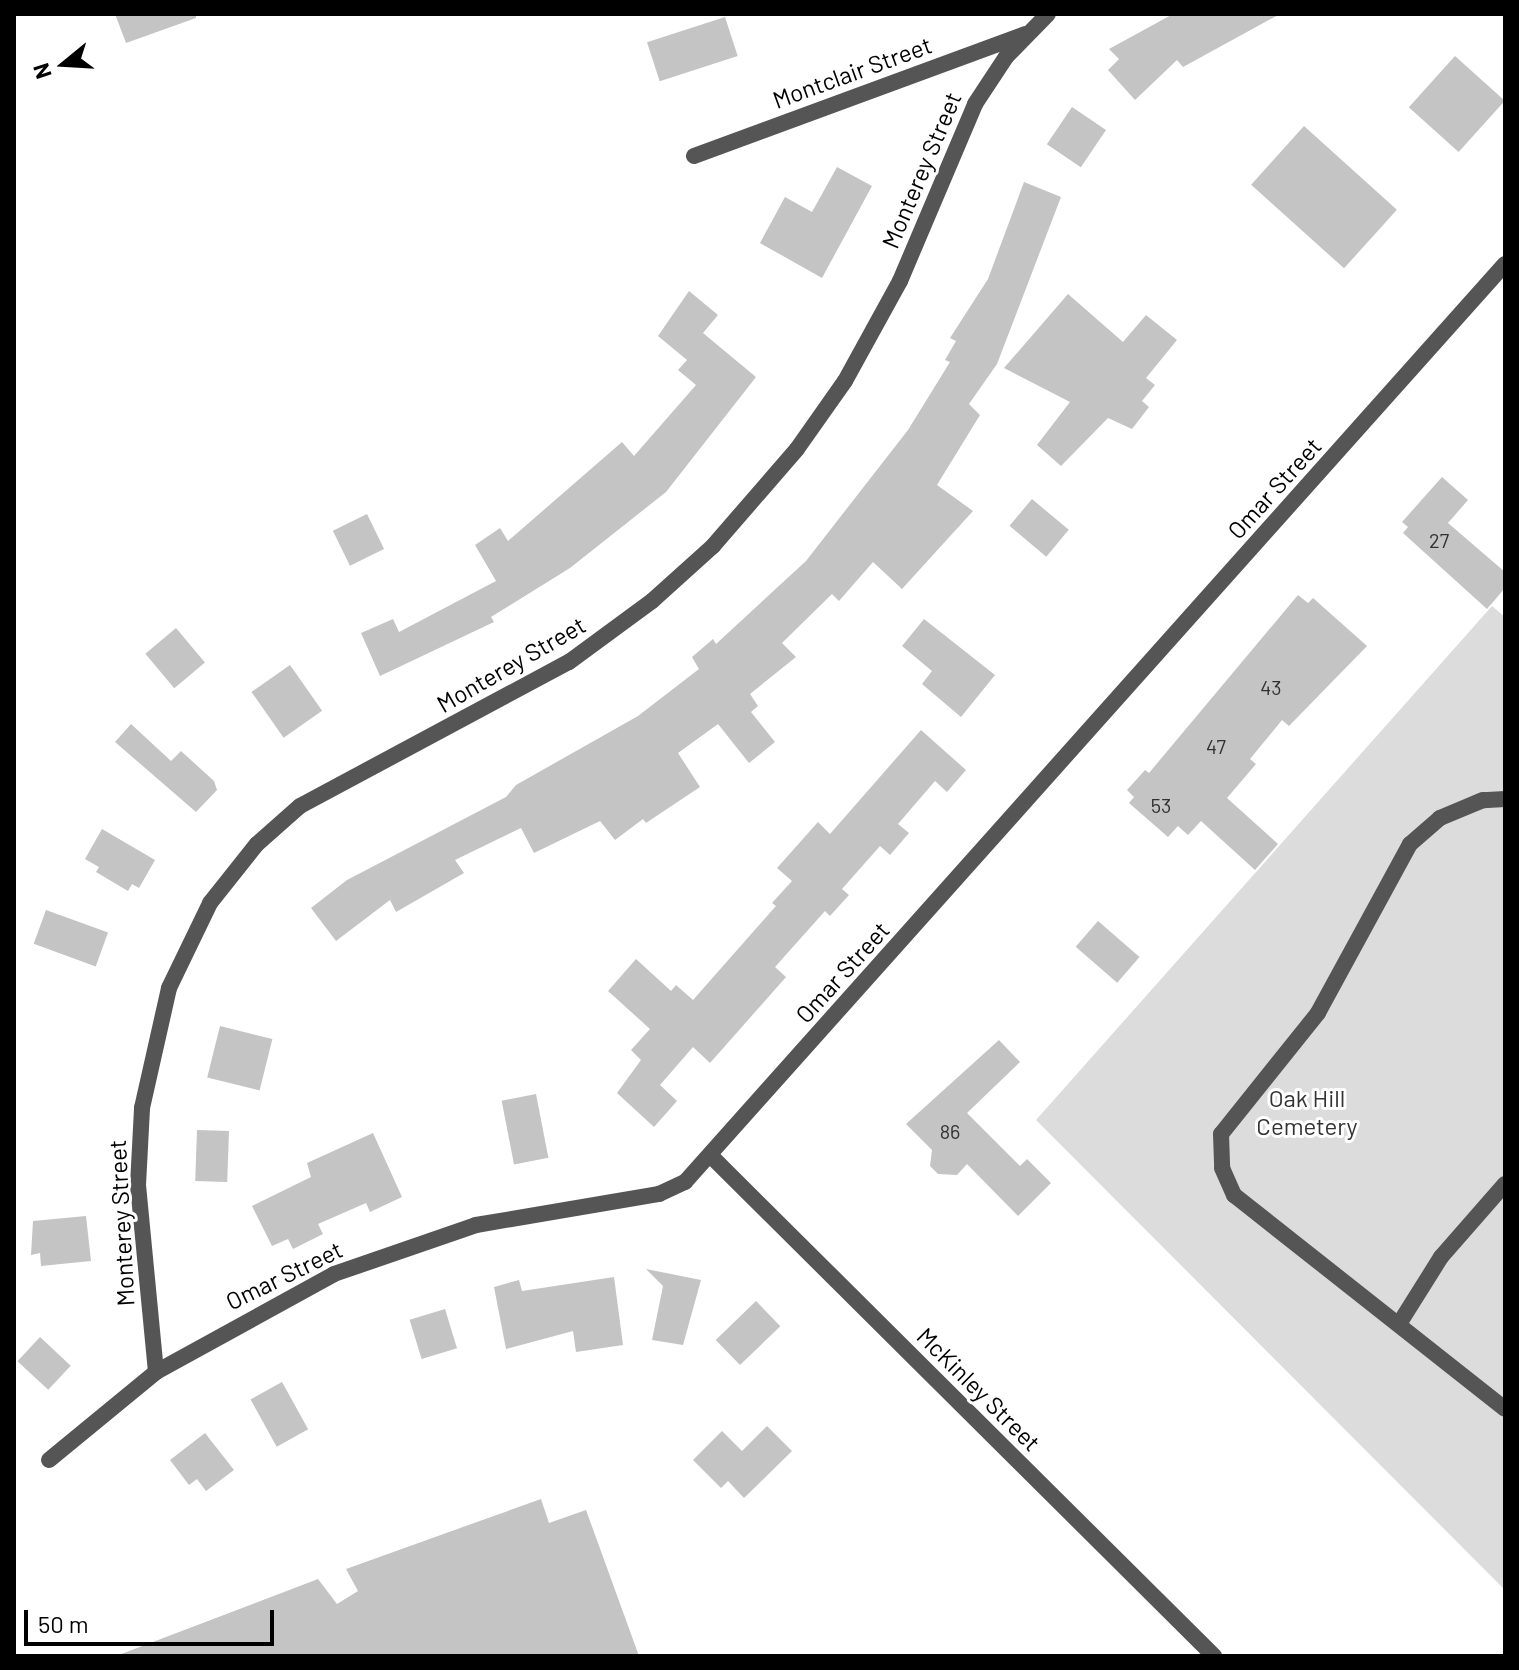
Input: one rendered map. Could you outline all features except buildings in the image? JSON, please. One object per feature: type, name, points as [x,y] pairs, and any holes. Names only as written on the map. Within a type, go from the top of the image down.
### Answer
[{"type":"street","name":"Monterey Street","points":[[156,1372],[139,1209],[142,1108],[169,988],[210,903],[257,844],[300,806],[569,662],[652,601],[734,525],[797,449],[867,345],[975,104],[1027,34],[1048,14]]},
{"type":"street","name":"Montclair Street","points":[[694,156],[1027,34]]},
{"type":"street","name":"Omar Street","points":[[49,1460],[156,1372],[274,1303],[369,1260],[502,1219],[669,1192],[710,1155],[1505,264]]},
{"type":"street","points":[[1505,799],[1483,800],[1440,818],[1410,844],[1318,1013],[1221,1134],[1222,1168],[1234,1195],[1505,1409]]},
{"type":"street","name":"McKinley Street","points":[[710,1155],[1214,1656]]},
{"type":"street","points":[[1399,1324],[1441,1257],[1505,1184]]},
{"type":"green space","name":"Oak Hill Cemetery","points":[[1492,606],[1505,617],[1505,1590],[1036,1120]]}]
